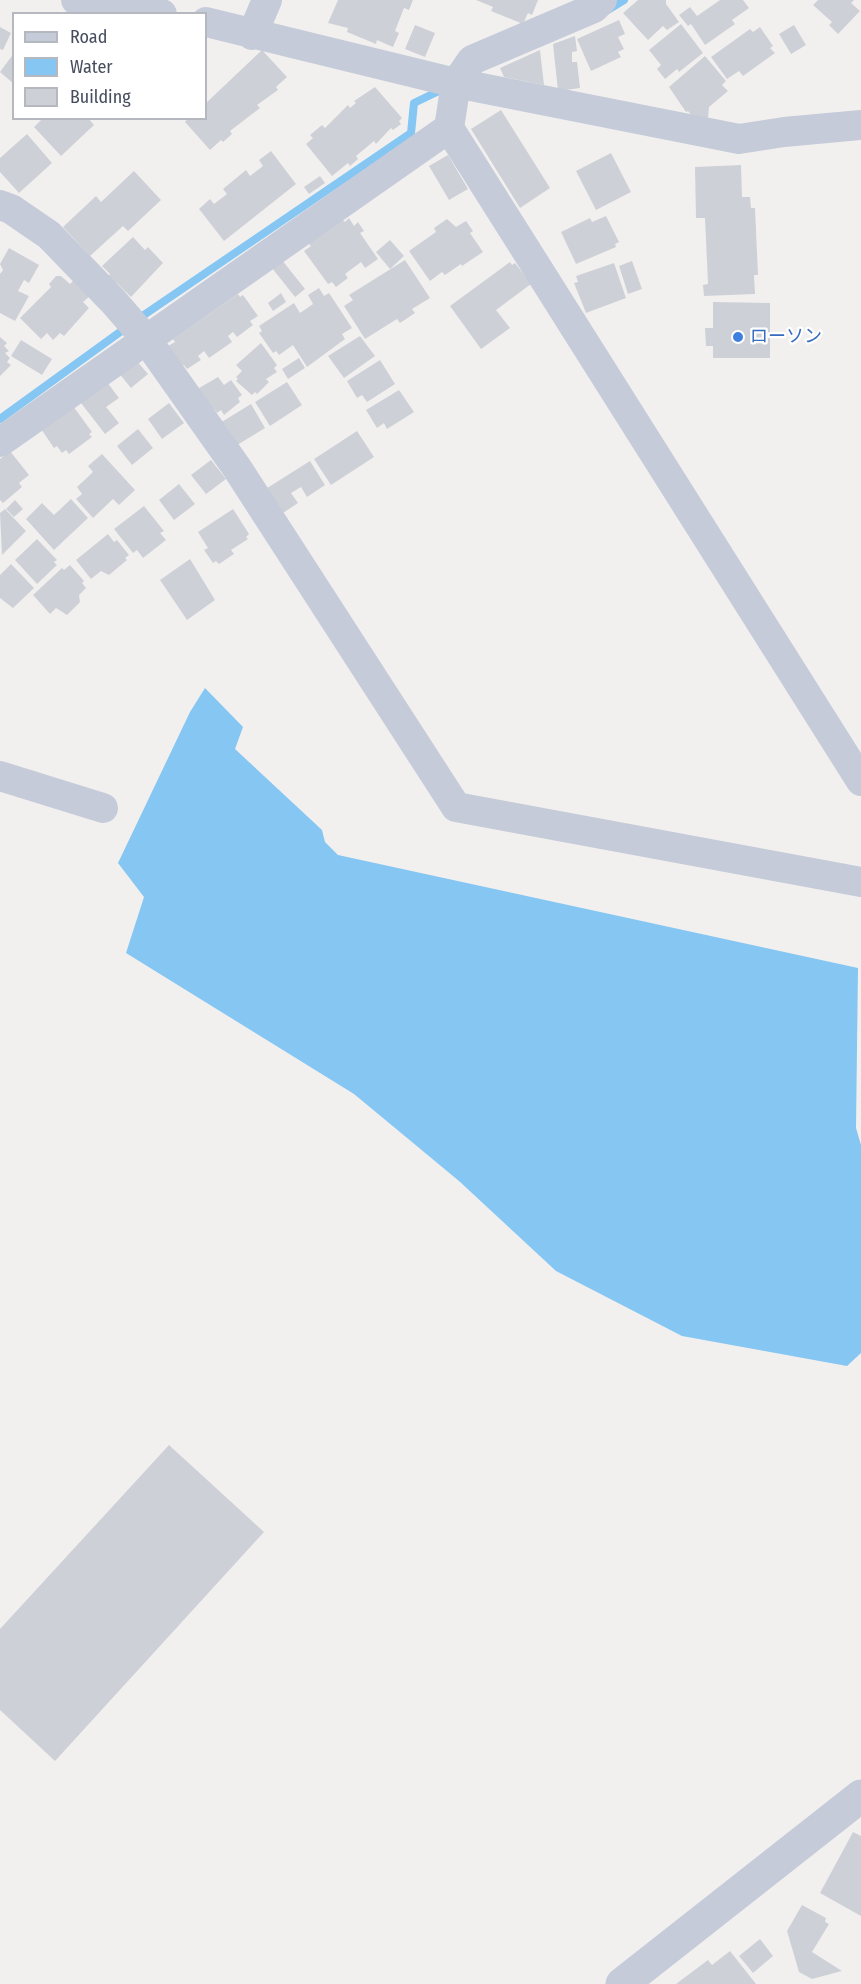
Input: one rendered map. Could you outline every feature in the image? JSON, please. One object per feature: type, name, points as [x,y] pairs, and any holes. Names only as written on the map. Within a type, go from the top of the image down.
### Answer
[{"type":"street","points":[[76,0],[150,12]]},
{"type":"street","points":[[252,35],[267,0]]},
{"type":"street","points":[[602,0],[594,8],[472,60],[456,83],[449,128],[861,781]]},
{"type":"street","points":[[207,22],[456,83],[740,139],[784,132],[861,125]]},
{"type":"street","points":[[0,442],[449,128]]},
{"type":"street","points":[[0,205],[11,209],[49,235],[146,339],[237,468],[456,807],[861,882]]},
{"type":"street","points":[[0,776],[103,808]]},
{"type":"street","points":[[622,1984],[861,1796]]},
{"type":"water","points":[[205,688],[243,727],[235,749],[322,830],[325,842],[338,855],[858,968],[856,1128],[861,1145],[861,1353],[847,1366],[682,1336],[556,1271],[459,1181],[354,1094],[126,953],[144,897],[118,863],[190,712]]},
{"type":"building","points":[[338,0],[413,0],[409,10],[404,8],[395,31],[399,33],[393,47],[377,40],[376,44],[347,32],[348,28],[328,23]]},
{"type":"building","points":[[476,0],[538,0],[532,15],[528,13],[523,24],[491,11],[493,7]]},
{"type":"building","points":[[638,0],[666,0],[666,4],[679,22],[667,30],[663,26],[648,40],[623,13]]},
{"type":"building","points":[[720,0],[743,0],[749,8],[732,20],[735,24],[705,45],[691,24],[688,26],[679,15],[690,7],[697,16]]},
{"type":"building","points":[[818,0],[854,0],[851,3],[860,11],[838,34],[829,25],[832,22],[813,5]]},
{"type":"building","points":[[619,20],[625,34],[618,37],[624,49],[618,52],[621,57],[591,71],[577,39]]},
{"type":"building","points":[[681,24],[703,53],[679,72],[677,69],[665,79],[657,69],[661,65],[649,50]]},
{"type":"building","points":[[415,25],[435,33],[425,57],[405,49]]},
{"type":"building","points":[[794,25],[806,45],[791,54],[779,34]]},
{"type":"building","points":[[0,27],[11,33],[3,50],[0,49]]},
{"type":"building","points":[[760,27],[773,46],[770,48],[775,53],[743,76],[739,71],[727,79],[711,57],[750,29],[753,32]]},
{"type":"building","points":[[575,36],[577,51],[572,52],[572,62],[577,62],[580,88],[558,91],[553,44]]},
{"type":"building","points":[[262,50],[287,77],[276,87],[278,90],[257,105],[260,108],[230,131],[232,134],[223,142],[221,140],[210,150],[185,122],[186,120],[207,120],[207,102]]},
{"type":"building","points":[[540,50],[544,85],[504,77],[500,68]]},
{"type":"building","points":[[12,56],[12,82],[0,72]]},
{"type":"building","points":[[705,56],[726,81],[722,85],[728,91],[709,107],[708,118],[693,117],[688,111],[686,112],[669,87]]},
{"type":"building","points":[[375,87],[402,118],[399,121],[401,124],[393,130],[391,128],[376,144],[374,141],[356,156],[358,159],[350,166],[348,163],[332,176],[306,144],[313,138],[310,135],[322,125],[325,128],[348,105],[350,108],[356,103],[354,101]]},
{"type":"building","points":[[501,110],[550,188],[520,208],[471,129]]},
{"type":"building","points":[[41,120],[90,120],[94,125],[61,156],[34,127]]},
{"type":"building","points":[[27,134],[52,163],[19,193],[0,172],[0,158]]},
{"type":"building","points":[[271,151],[296,184],[224,241],[199,209],[210,199],[214,204],[227,194],[223,189],[246,170],[250,176],[263,166],[259,160]]},
{"type":"building","points":[[611,153],[631,192],[596,210],[576,171]]},
{"type":"building","points":[[448,155],[468,189],[449,200],[429,166]]},
{"type":"building","points":[[741,165],[742,197],[750,197],[751,208],[755,208],[758,275],[754,275],[755,294],[704,296],[703,285],[708,284],[705,218],[696,218],[695,167]]},
{"type":"building","points":[[134,171],[161,200],[128,231],[123,226],[90,256],[63,227],[96,196],[101,202]]},
{"type":"building","points":[[320,176],[325,183],[309,194],[304,187]]},
{"type":"building","points":[[606,216],[619,242],[615,244],[616,247],[576,264],[561,232],[590,218],[592,222]]},
{"type":"building","points":[[349,218],[354,226],[358,222],[364,231],[360,233],[378,259],[365,268],[361,262],[345,274],[348,278],[336,287],[332,282],[328,284],[304,251],[311,246],[308,243],[342,219],[345,222]]},
{"type":"building","points":[[447,219],[456,227],[466,221],[473,231],[470,233],[483,252],[462,266],[461,264],[445,275],[442,272],[430,281],[409,251],[436,232],[434,228]]},
{"type":"building","points":[[133,237],[145,250],[148,247],[163,263],[131,297],[117,283],[113,286],[106,279],[110,274],[102,266]]},
{"type":"building","points":[[390,240],[404,256],[390,269],[376,252]]},
{"type":"building","points":[[9,248],[39,265],[29,283],[24,280],[18,291],[29,296],[15,321],[0,313],[0,274],[3,270],[0,264]]},
{"type":"building","points":[[282,260],[305,289],[295,297],[272,268]]},
{"type":"building","points":[[405,260],[430,298],[412,309],[415,313],[400,323],[397,319],[365,339],[344,306],[353,300],[349,295]]},
{"type":"building","points":[[632,261],[642,289],[628,294],[619,266]]},
{"type":"building","points":[[510,262],[512,265],[515,263],[531,284],[496,310],[510,328],[481,349],[450,306]]},
{"type":"building","points":[[614,263],[626,298],[586,313],[574,283],[578,282],[576,276]]},
{"type":"building","points":[[56,276],[61,276],[70,284],[74,280],[90,296],[83,302],[89,308],[64,336],[60,333],[53,340],[47,333],[41,339],[20,318],[51,287],[49,284]]},
{"type":"building","points":[[319,288],[324,296],[329,293],[352,328],[342,334],[345,339],[307,367],[293,345],[279,355],[276,351],[273,353],[259,333],[262,331],[259,326],[294,303],[300,313],[313,304],[308,295]]},
{"type":"building","points":[[281,293],[286,302],[273,311],[268,303]]},
{"type":"building","points":[[238,294],[240,297],[243,295],[258,316],[250,321],[253,325],[237,337],[233,332],[228,336],[232,342],[209,358],[204,351],[198,356],[201,360],[187,369],[184,365],[181,367],[168,346],[175,342],[173,339]]},
{"type":"building","name":"ローソン","points":[[713,302],[770,303],[770,358],[713,358],[713,346],[706,346],[705,328],[713,328]]},
{"type":"building","points":[[360,336],[375,356],[344,378],[328,356]]},
{"type":"building","points":[[0,337],[7,343],[4,346],[9,351],[5,353],[10,358],[7,362],[11,365],[0,376]]},
{"type":"building","points":[[21,340],[52,359],[42,375],[11,356]]},
{"type":"building","points":[[261,343],[277,365],[274,368],[277,372],[266,379],[269,382],[257,394],[255,392],[252,395],[236,381],[238,379],[236,377],[242,371],[236,365]]},
{"type":"building","points":[[299,358],[305,368],[288,379],[282,369]]},
{"type":"building","points":[[135,359],[148,374],[131,388],[118,372]]},
{"type":"building","points":[[380,360],[395,384],[367,402],[362,395],[357,398],[347,381]]},
{"type":"building","points":[[218,377],[224,385],[231,380],[242,395],[238,398],[240,402],[224,415],[221,410],[217,413],[214,409],[210,412],[194,391]]},
{"type":"building","points":[[107,382],[119,398],[106,407],[119,423],[105,434],[81,403]]},
{"type":"building","points":[[287,382],[302,405],[270,426],[255,402]]},
{"type":"building","points":[[399,390],[414,412],[387,429],[384,423],[377,428],[366,410]]},
{"type":"building","points":[[169,403],[184,423],[162,439],[148,419]]},
{"type":"building","points":[[251,404],[265,428],[234,447],[220,423]]},
{"type":"building","points":[[73,406],[92,432],[89,434],[92,437],[69,454],[66,450],[62,453],[57,446],[54,448],[41,429]]},
{"type":"building","points":[[138,429],[153,448],[132,465],[117,446]]},
{"type":"building","points":[[357,431],[374,457],[331,485],[314,459]]},
{"type":"building","points":[[10,451],[29,475],[19,483],[22,487],[3,503],[0,500],[0,459]]},
{"type":"building","points":[[102,454],[135,490],[119,505],[113,499],[93,518],[76,499],[82,494],[77,487],[93,472],[88,466]]},
{"type":"building","points":[[211,460],[226,479],[206,494],[191,475]]},
{"type":"building","points":[[310,461],[325,485],[307,497],[301,487],[291,493],[298,503],[280,515],[264,490]]},
{"type":"building","points":[[179,484],[195,504],[174,520],[159,500]]},
{"type":"building","points":[[71,499],[88,518],[54,550],[26,519],[42,503],[54,515]]},
{"type":"building","points":[[15,500],[23,509],[14,517],[6,509]]},
{"type":"building","points":[[144,506],[164,531],[160,533],[166,540],[143,558],[137,550],[133,553],[114,529]]},
{"type":"building","points":[[5,509],[26,531],[2,555],[0,513]]},
{"type":"building","points":[[233,509],[249,534],[246,537],[248,539],[231,550],[234,554],[219,564],[216,561],[213,563],[204,550],[208,548],[198,532]]},
{"type":"building","points":[[108,534],[114,542],[117,540],[129,555],[125,558],[127,560],[109,575],[101,571],[91,579],[76,560]]},
{"type":"building","points":[[37,539],[57,560],[54,562],[57,565],[37,584],[15,560]]},
{"type":"building","points":[[190,559],[215,600],[187,620],[160,580]]},
{"type":"building","points":[[11,564],[34,588],[13,608],[0,598],[0,575]]},
{"type":"building","points":[[70,565],[84,581],[82,583],[86,588],[79,595],[80,602],[67,615],[56,608],[50,614],[33,595],[62,568],[64,570]]},
{"type":"building","points":[[169,1445],[264,1532],[55,1761],[0,1710],[0,1629]]},
{"type":"building","points":[[853,1832],[861,1836],[861,1916],[820,1893]]},
{"type":"building","points":[[802,1905],[826,1918],[825,1922],[829,1924],[812,1952],[842,1971],[812,1979],[799,1972],[787,1931]]},
{"type":"building","points":[[760,1939],[773,1956],[753,1973],[739,1956]]},
{"type":"building","points":[[730,1951],[756,1984],[676,1984],[708,1960],[712,1965]]},
{"type":"waterway","points":[[606,11],[624,0]]},
{"type":"waterway","points":[[0,419],[138,319],[411,133],[414,103],[443,89]]},
{"type":"place","name":"ローソン","points":[[738,337]]}]
